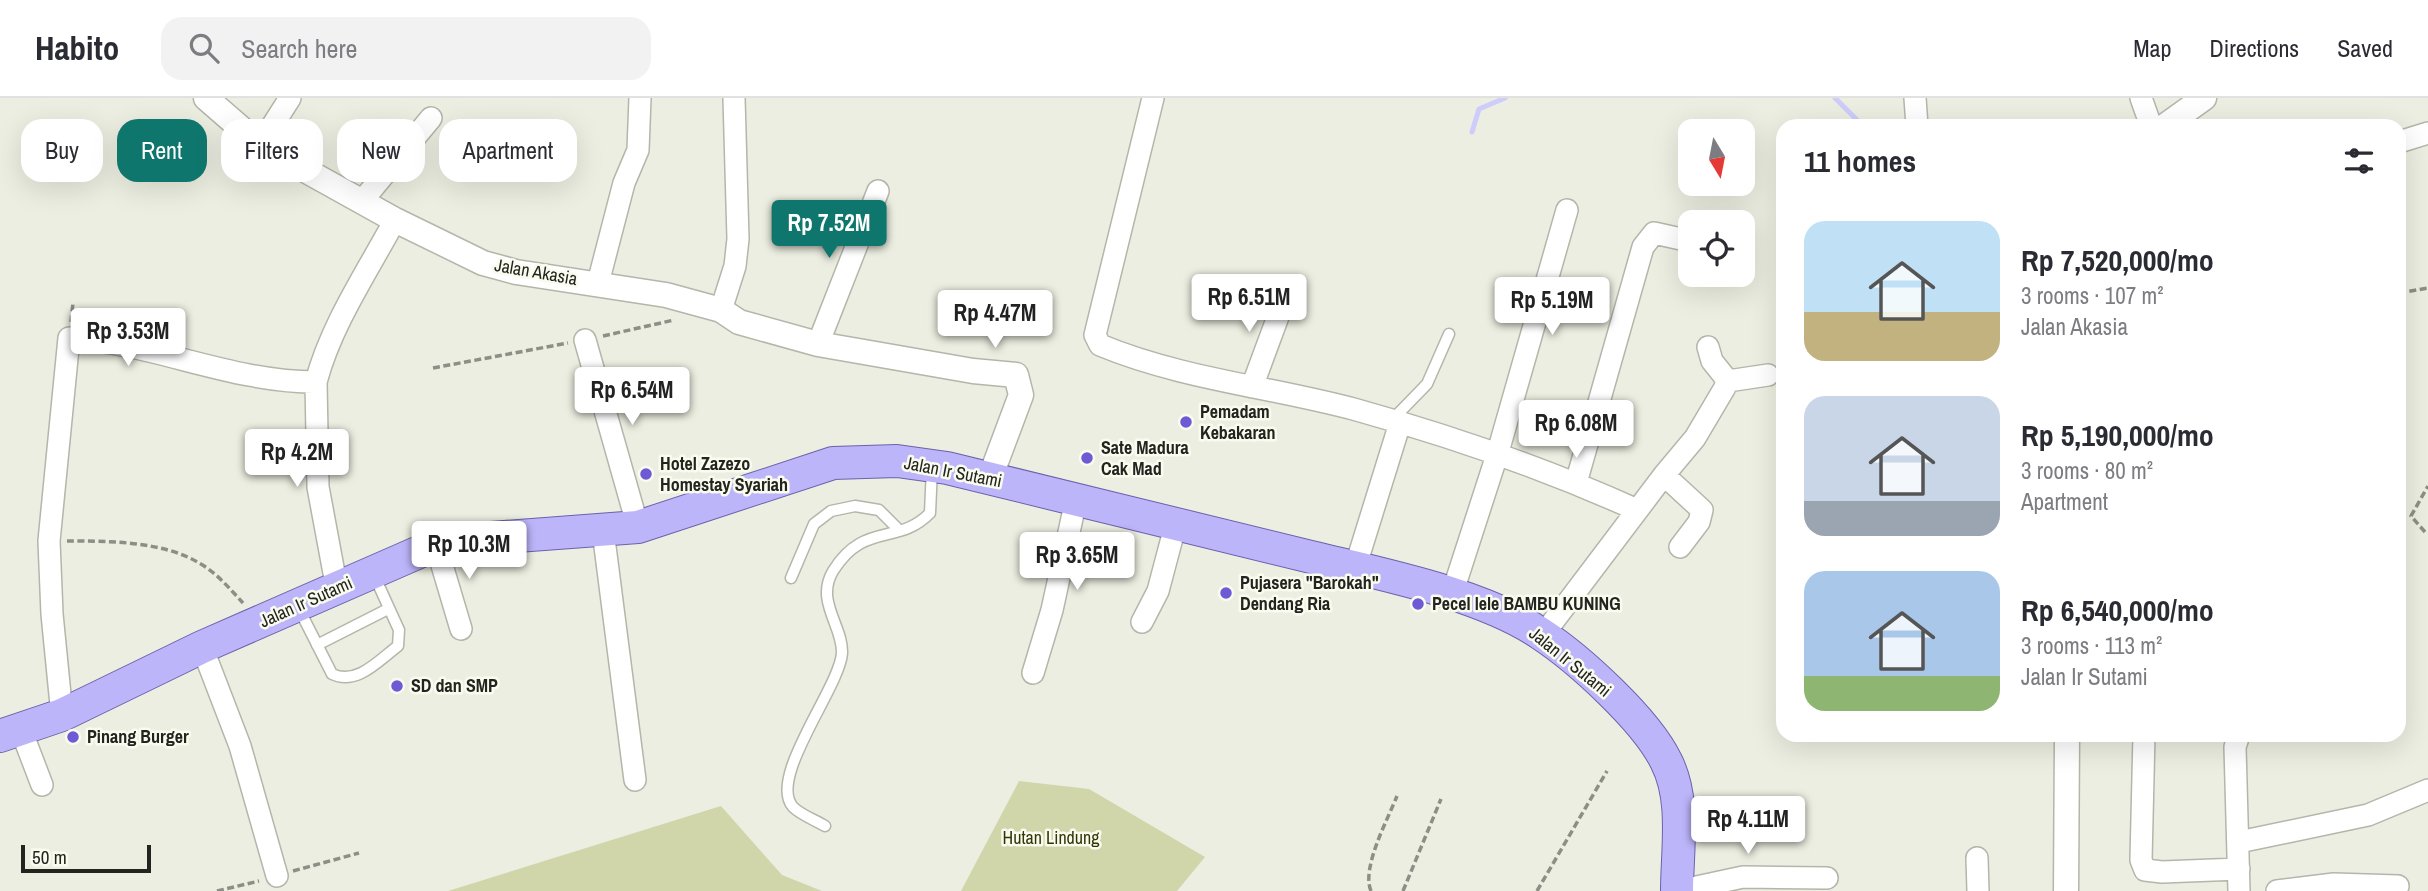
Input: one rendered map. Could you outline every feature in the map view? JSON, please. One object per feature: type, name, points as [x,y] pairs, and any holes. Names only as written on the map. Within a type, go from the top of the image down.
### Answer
[{"type":"main road","name":"Jalan Ir Sutami","points":[[10,733],[62,715],[202,647],[436,545],[484,538],[638,527],[834,463],[897,461],[932,465],[990,478],[1452,594],[1543,635],[1612,694],[1656,743],[1667,762],[1678,808],[1678,891]]},
{"type":"street","points":[[277,119],[290,98]]},
{"type":"street","points":[[598,283],[624,183],[638,149],[640,98]]},
{"type":"street","points":[[721,310],[735,266],[738,239],[734,98]]},
{"type":"street","points":[[1153,98],[1096,340],[1140,361],[1395,422],[1498,452],[1637,510]]},
{"type":"street","points":[[1915,98],[1916,119]]},
{"type":"street","points":[[2141,98],[2148,119]]},
{"type":"street","points":[[2175,119],[2204,98]]},
{"type":"street","name":"Jalan Akasia","points":[[214,100],[233,119]]},
{"type":"street","points":[[362,201],[431,118]]},
{"type":"street","points":[[2406,140],[2428,133]]},
{"type":"street","name":"Jalan Akasia","points":[[323,180],[395,220],[483,263],[516,272],[666,295],[721,310],[739,322],[818,344],[973,371],[1016,375],[1021,395],[990,478]]},
{"type":"street","points":[[818,344],[878,191]]},
{"type":"street","points":[[1452,594],[1498,452],[1567,210]]},
{"type":"street","points":[[337,589],[318,487],[316,383],[344,313],[395,220]]},
{"type":"street","points":[[1576,483],[1643,247],[1654,233],[1678,238]]},
{"type":"street","points":[[1252,387],[1286,295]]},
{"type":"street","points":[[62,715],[52,614],[49,541],[69,338],[132,347],[249,378],[316,383]]},
{"type":"street","points":[[585,340],[638,527]]},
{"type":"street","points":[[1708,347],[1712,361],[1728,381]]},
{"type":"street","points":[[1728,381],[1769,375]]},
{"type":"street","points":[[1543,635],[1695,438],[1728,381]]},
{"type":"street","points":[[1355,568],[1395,422]]},
{"type":"street","points":[[1664,475],[1702,510],[1699,522],[1679,547]]},
{"type":"street","points":[[1033,673],[1052,610],[1076,500]]},
{"type":"street","points":[[1142,622],[1158,591],[1176,523]]},
{"type":"street","points":[[603,531],[635,780]]},
{"type":"street","points":[[436,545],[461,629]]},
{"type":"street","points":[[202,647],[248,771],[277,876]]},
{"type":"street","points":[[10,733],[42,785]]},
{"type":"street","points":[[2066,891],[2067,742]]},
{"type":"street","points":[[2144,742],[2141,860],[2145,870],[2162,872],[2239,869]]},
{"type":"street","points":[[2237,742],[2239,891]]},
{"type":"street","points":[[2239,842],[2368,815],[2428,790]]},
{"type":"street","points":[[1977,858],[1978,891]]},
{"type":"street","points":[[1678,891],[1743,877],[1827,878]]},
{"type":"street","points":[[2277,891],[2334,884],[2398,886]]},
{"type":"lane","points":[[1395,422],[1431,379],[1449,334]]},
{"type":"lane","points":[[825,826],[794,808],[788,794],[792,769],[842,655],[829,608],[828,584],[832,573],[859,543],[867,538],[919,524],[930,513],[932,465]]},
{"type":"lane","points":[[791,578],[814,524],[831,510],[855,506],[879,510],[900,531]]},
{"type":"lane","points":[[298,607],[332,674],[342,679],[356,677],[398,646],[399,630],[373,573]]},
{"type":"lane","points":[[317,645],[388,609]]},
{"type":"path","points":[[2406,292],[2428,288]]},
{"type":"path","points":[[2425,532],[2412,516],[2428,486]]},
{"type":"path","points":[[49,541],[153,547],[197,561],[216,574],[261,622]]},
{"type":"path","points":[[1537,891],[1607,771]]},
{"type":"path","points":[[1371,891],[1368,881],[1374,852],[1397,796]]},
{"type":"path","points":[[1403,891],[1441,799]]},
{"type":"path","points":[[217,891],[359,853]]},
{"type":"green space","name":"Hutan Lindung","points":[[1019,781],[1089,789],[1205,857],[1177,891],[961,891]]},
{"type":"green space","points":[[721,806],[782,875],[822,891],[448,891]]},
{"type":"waterway","points":[[1472,132],[1479,109],[1505,98]]},
{"type":"waterway","points":[[1835,98],[1856,119]]},
{"type":"place","name":"Pemadam Kebakaran","points":[[1186,422]]},
{"type":"place","name":"Sate Madura Cak Mad","points":[[1087,458]]},
{"type":"place","name":"Hotel Zazezo Homestay Syariah","points":[[646,474]]},
{"type":"place","name":"Pujasera \"Barokah\" Dendang Ria","points":[[1226,593]]},
{"type":"place","name":"Pecel lele BAMBU KUNING","points":[[1418,604]]},
{"type":"place","name":"SD dan SMP","points":[[397,686]]},
{"type":"place","name":"Pinang Burger","points":[[73,737]]}]
